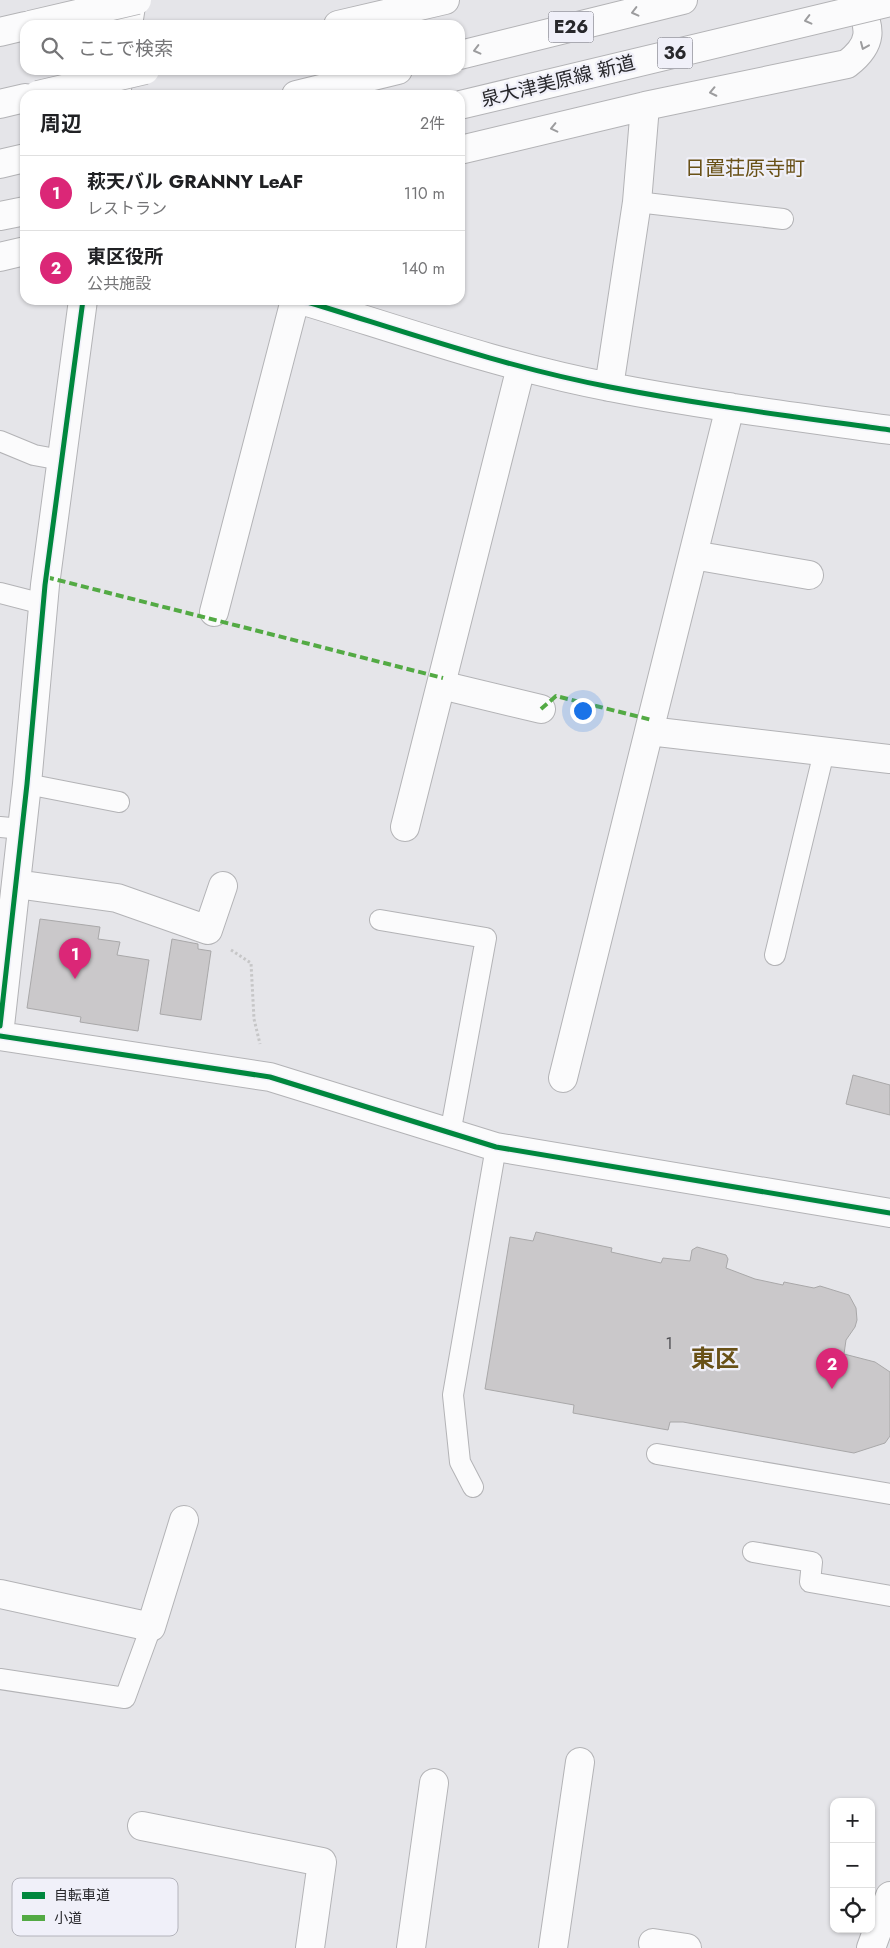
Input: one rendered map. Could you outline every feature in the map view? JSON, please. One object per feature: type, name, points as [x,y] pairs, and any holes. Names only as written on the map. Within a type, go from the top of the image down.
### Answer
[{"type":"main road","points":[[129,20],[132,0]]},
{"type":"main road","points":[[51,20],[137,0]]},
{"type":"main road","points":[[359,20],[445,0]]},
{"type":"main road","name":"E26","points":[[465,54],[683,0]]},
{"type":"main road","points":[[465,149],[645,106],[847,64],[862,52],[868,36],[866,16],[857,0]]},
{"type":"main road","name":"泉大津美原線 新道","points":[[465,104],[890,2]]},
{"type":"main road","points":[[0,32],[20,27]]},
{"type":"main road","points":[[117,90],[119,75]]},
{"type":"main road","points":[[59,90],[124,75]]},
{"type":"main road","points":[[316,90],[378,75]]},
{"type":"main road","points":[[0,104],[20,99]]},
{"type":"main road","points":[[610,387],[637,202],[645,106]]},
{"type":"main road","points":[[0,164],[20,159]]},
{"type":"main road","points":[[0,216],[20,211]]},
{"type":"main road","points":[[0,257],[20,252]]},
{"type":"main road","points":[[0,1026],[16,884],[11,828],[27,784],[44,604],[82,305]]},
{"type":"main road","points":[[214,612],[294,305]]},
{"type":"main road","points":[[317,305],[521,367],[610,387],[730,407],[890,430]]},
{"type":"main road","points":[[405,828],[521,367]]},
{"type":"main road","points":[[563,1078],[730,407]]},
{"type":"main road","points":[[693,555],[809,575]]},
{"type":"main road","points":[[441,685],[541,709]]},
{"type":"main road","points":[[649,731],[890,759]]},
{"type":"main road","points":[[16,884],[117,898],[208,930],[223,886]]},
{"type":"main road","points":[[0,1036],[270,1077],[496,1147],[890,1213]]},
{"type":"main road","points":[[0,1594],[151,1627],[184,1520]]},
{"type":"main road","points":[[553,1948],[580,1762]]},
{"type":"main road","points":[[411,1948],[434,1783]]},
{"type":"main road","points":[[142,1826],[322,1862],[310,1948]]},
{"type":"main road","points":[[871,1948],[890,1896]]},
{"type":"main road","points":[[653,1943],[688,1948]]},
{"type":"lane","points":[[637,202],[783,219]]},
{"type":"lane","points":[[0,441],[34,455],[61,460]]},
{"type":"lane","points":[[0,593],[44,604]]},
{"type":"lane","points":[[775,955],[824,752]]},
{"type":"lane","points":[[27,784],[119,802]]},
{"type":"lane","points":[[380,920],[486,938],[450,1134]]},
{"type":"lane","points":[[473,1486],[460,1462],[453,1395],[496,1147]]},
{"type":"lane","points":[[657,1454],[890,1494]]},
{"type":"lane","points":[[753,1552],[812,1562],[810,1582],[890,1596]]},
{"type":"lane","points":[[0,1679],[125,1698],[151,1627]]},
{"type":"path","points":[[208,930],[215,940],[252,963],[254,1019],[258,1040],[267,1058],[270,1077]]},
{"type":"building","points":[[40,919],[100,927],[98,939],[120,942],[117,955],[149,960],[138,1031],[80,1022],[81,1017],[27,1008]]},
{"type":"building","points":[[172,939],[198,944],[198,949],[211,951],[201,1020],[160,1014]]},
{"type":"building","points":[[853,1075],[890,1085],[890,1115],[846,1104]]},
{"type":"building","points":[[536,1232],[612,1248],[611,1252],[661,1263],[663,1258],[690,1261],[692,1250],[697,1247],[726,1255],[728,1259],[726,1268],[755,1279],[783,1285],[784,1282],[814,1288],[820,1286],[849,1295],[856,1308],[857,1320],[855,1327],[846,1340],[844,1354],[875,1362],[890,1372],[890,1436],[885,1443],[854,1453],[683,1422],[670,1422],[668,1430],[573,1413],[574,1405],[485,1389],[510,1237],[533,1241]]},
{"type":"marked path","points":[[46,577],[443,678]]},
{"type":"marked path","points":[[541,709],[556,696],[652,720]]},
{"type":"cycle path","points":[[0,1026],[27,784],[45,585],[82,305]]},
{"type":"cycle path","points":[[317,305],[454,348],[571,379],[679,399],[890,430]]},
{"type":"cycle path","points":[[0,1036],[270,1077],[496,1147],[890,1213]]},
{"type":"place","name":"萩天バル GRANNY LeAF","points":[[75,979]]},
{"type":"place","name":"東区役所","points":[[832,1389]]},
{"type":"district","name":"日置荘原寺町","points":[[745,168]]},
{"type":"district","name":"東区","points":[[715,1358]]}]
